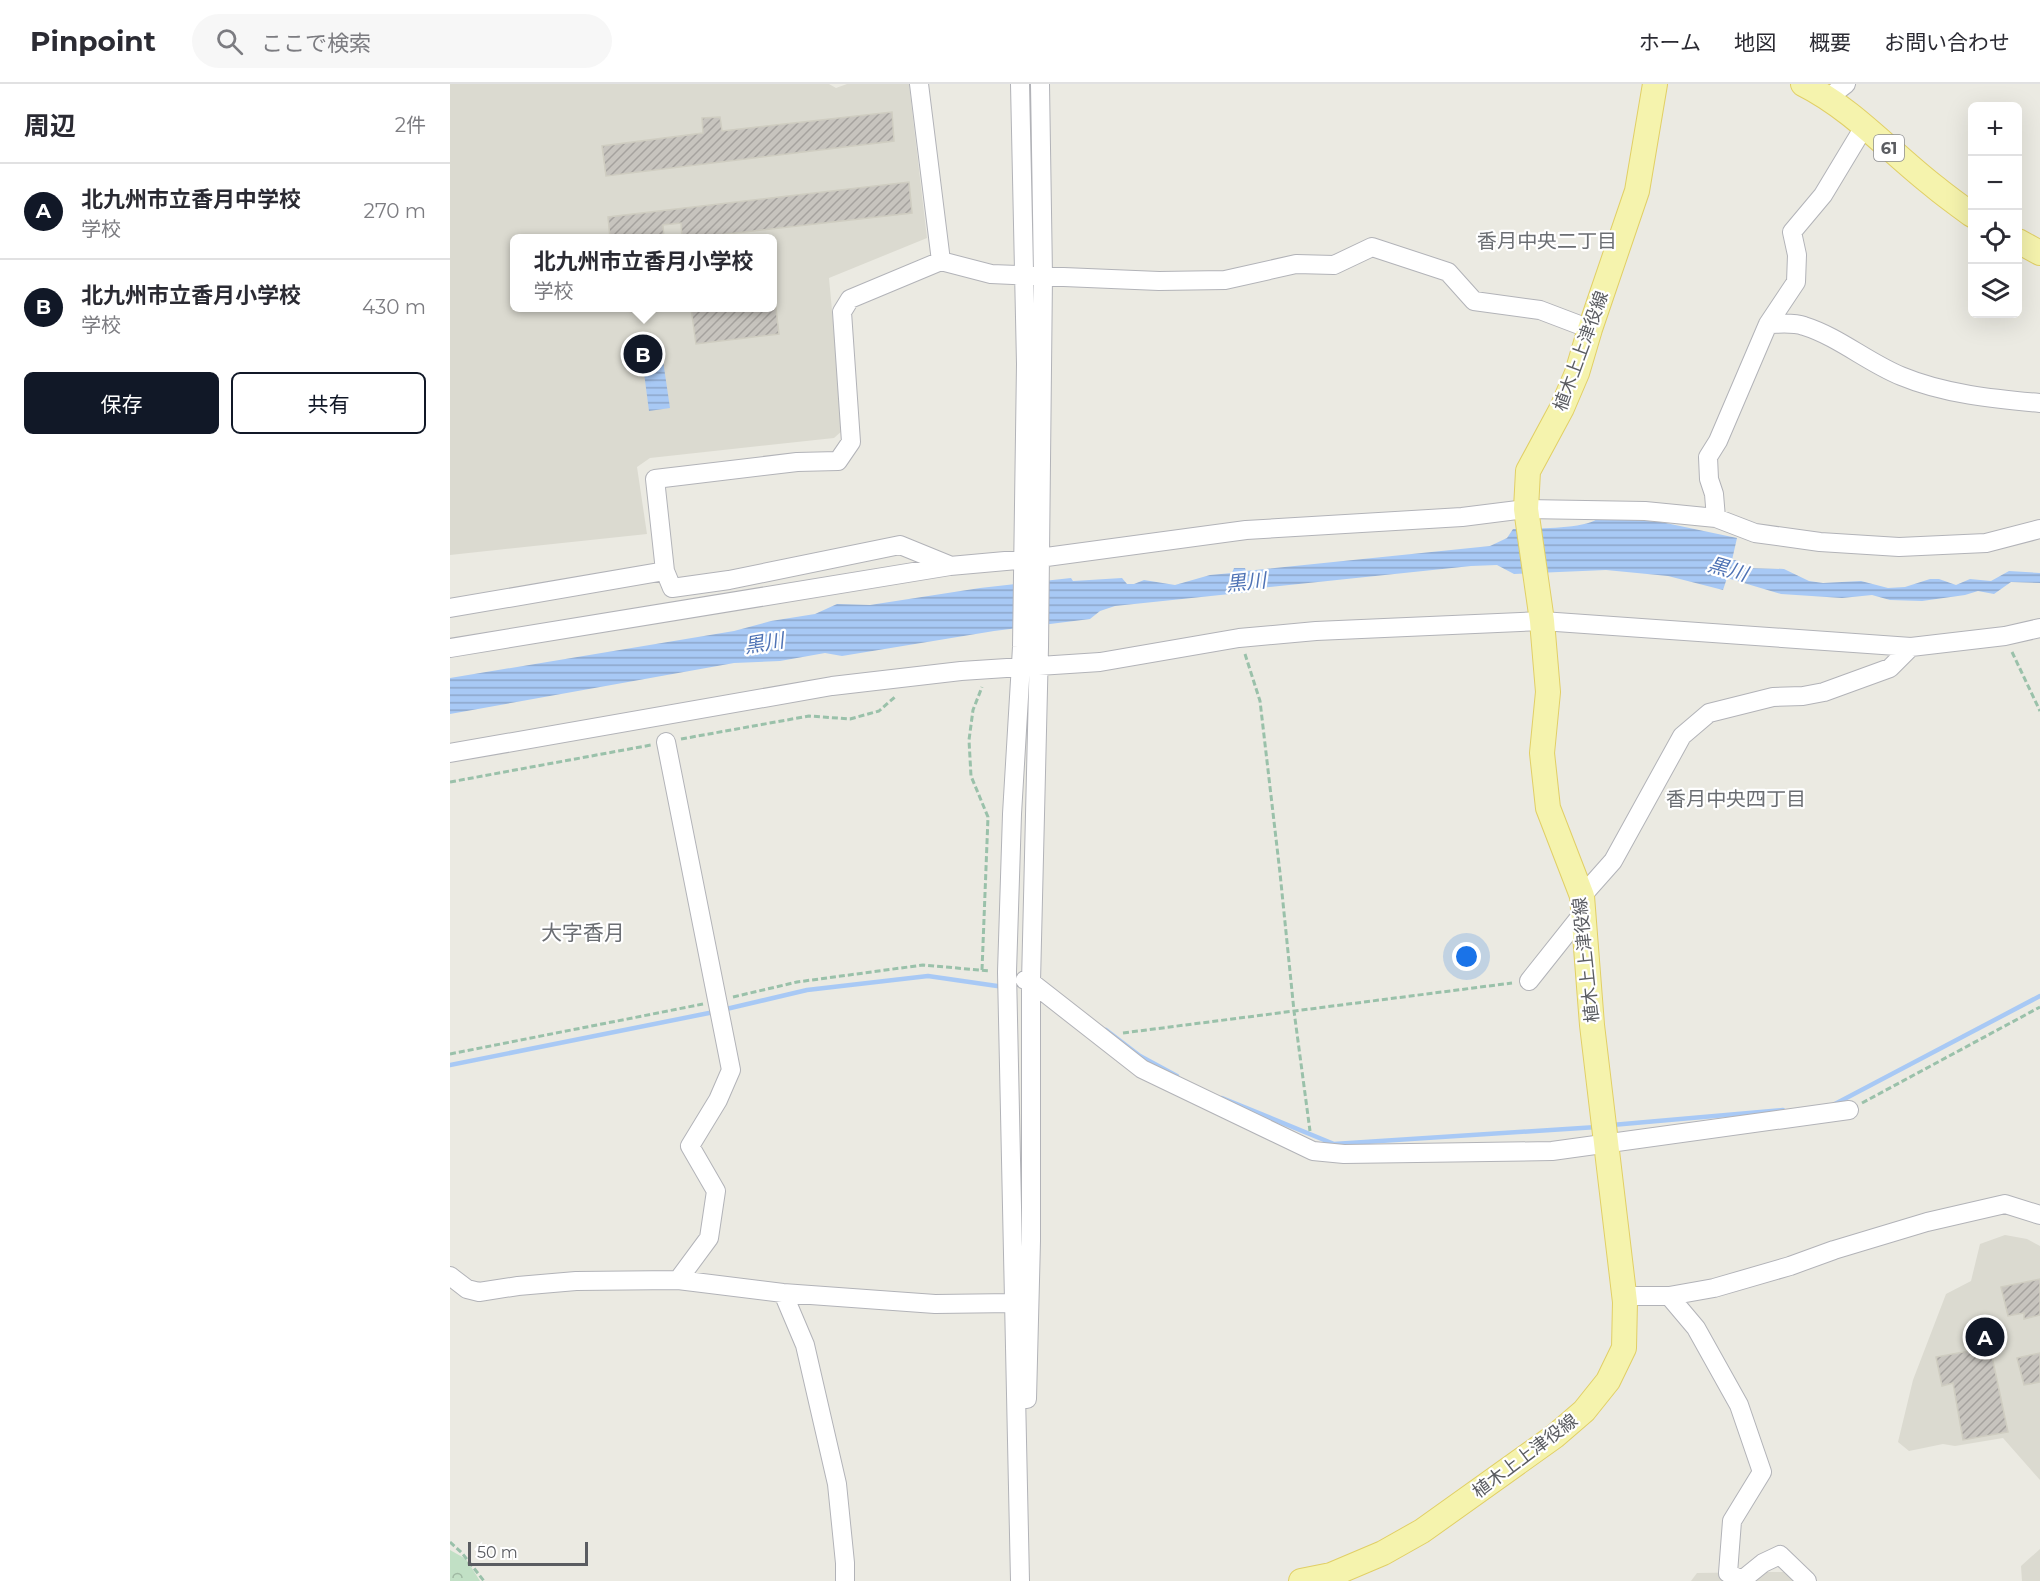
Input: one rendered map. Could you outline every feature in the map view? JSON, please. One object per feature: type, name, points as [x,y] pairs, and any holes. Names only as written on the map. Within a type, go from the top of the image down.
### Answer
[{"type":"main road","name":"植木上上津役線","points":[[1300,1581],[1331,1575],[1383,1553],[1422,1531],[1555,1436],[1584,1411],[1608,1381],[1624,1348],[1624,1296],[1615,1202],[1592,1025],[1583,905],[1548,808],[1542,753],[1548,692],[1527,515],[1528,471],[1562,408],[1577,373],[1638,191],[1655,84]]},
{"type":"main road","name":"61","points":[[1803,84],[1837,91],[1864,126],[1934,187],[1968,211]]},
{"type":"main road","points":[[2022,243],[2040,253]]},
{"type":"street","points":[[919,84],[941,261]]},
{"type":"street","points":[[1020,84],[1031,559]]},
{"type":"street","points":[[1029,1581],[1027,1397],[1031,1241],[1031,982],[1029,668],[1031,559],[1043,276],[1040,84]]},
{"type":"street","points":[[1716,518],[1714,494],[1709,479],[1708,457],[1718,441],[1768,324],[1796,282],[1797,255],[1792,232],[1823,195],[1864,126]]},
{"type":"street","points":[[950,566],[900,545],[729,580],[672,588],[665,571],[655,479],[797,462],[838,461],[851,442],[842,312],[850,299],[941,261],[991,274],[1159,281],[1225,280],[1296,264],[1334,265],[1372,247],[1448,272],[1474,301],[1540,310],[1590,329]]},
{"type":"street","points":[[1768,324],[1802,325],[1841,342],[1901,376],[1926,385],[1985,397],[2040,403]]},
{"type":"street","points":[[450,648],[950,566],[1031,559],[1246,530],[1462,517],[1645,511],[1716,518],[1755,532],[1820,542],[1899,547],[1986,543],[2040,529]]},
{"type":"street","points":[[450,608],[665,571]]},
{"type":"street","points":[[450,753],[832,687],[961,671],[1100,662],[1239,638],[1540,610],[1911,647],[2005,636],[2040,628]]},
{"type":"street","points":[[1529,981],[1613,861],[1682,736],[1709,712],[1773,697],[1803,696],[1824,692],[1890,668],[1911,647]]},
{"type":"street","points":[[1020,1581],[1007,972],[1012,814],[1029,668]]},
{"type":"street","points":[[666,742],[731,1070],[718,1100],[690,1146],[716,1191],[709,1238],[678,1280]]},
{"type":"street","points":[[1007,972],[1031,982],[1142,1069],[1313,1151],[1344,1154],[1552,1151],[1733,1128],[1849,1110]]},
{"type":"street","points":[[1624,1296],[1669,1296],[1714,1288],[1927,1222],[2005,1204],[2040,1215]]},
{"type":"street","points":[[450,1276],[467,1289],[479,1292],[576,1281],[678,1280],[783,1293],[935,1304],[1014,1303]]},
{"type":"street","points":[[783,1293],[806,1345],[837,1485],[845,1581]]},
{"type":"street","points":[[1669,1296],[1696,1328],[1739,1405],[1762,1472],[1732,1521],[1728,1573],[1742,1580],[1763,1563],[1780,1555],[1807,1581]]},
{"type":"path","points":[[2005,636],[2040,711]]},
{"type":"path","points":[[1239,638],[1260,701],[1294,1011],[1313,1151]]},
{"type":"path","points":[[973,684],[984,682],[973,710],[969,740],[972,776],[988,817],[982,970]]},
{"type":"path","points":[[450,782],[809,716],[850,719],[879,711],[897,696]]},
{"type":"path","points":[[1101,1036],[1529,981]]},
{"type":"path","points":[[1849,1110],[2040,1006]]},
{"type":"path","points":[[450,1542],[462,1552],[484,1581]]},
{"type":"shaded area","points":[[450,84],[829,84],[836,88],[847,84],[909,84],[927,238],[829,278],[843,430],[834,438],[650,458],[637,467],[647,534],[450,555]]},
{"type":"shaded area","points":[[2005,1235],[2027,1239],[2040,1246],[2040,1480],[2003,1438],[1955,1446],[1943,1444],[1909,1451],[1898,1442],[1913,1380],[1946,1294],[1971,1281],[1980,1244]]},
{"type":"shaded area","points":[[2040,1549],[2040,1581],[2022,1581],[2021,1566]]},
{"type":"shaded area","points":[[1784,1572],[1794,1581],[1691,1581],[1697,1573]]},
{"type":"green space","points":[[450,1550],[466,1559],[480,1581],[450,1581]]},
{"type":"water","points":[[661,347],[670,408],[649,411],[641,350]]},
{"type":"water","name":"黒川","points":[[1600,517],[1661,522],[1737,538],[1732,560],[1737,560],[1746,568],[1784,569],[1809,581],[1823,583],[1861,581],[1888,588],[1905,587],[1930,579],[1939,579],[1956,585],[1970,579],[1991,581],[2009,571],[2040,573],[2040,583],[2011,582],[1994,594],[1978,591],[1922,601],[1890,600],[1872,595],[1842,598],[1781,594],[1727,578],[1723,590],[1668,576],[1606,570],[1514,574],[1497,565],[1471,566],[1250,589],[1249,592],[1115,606],[1100,611],[1090,619],[994,631],[842,656],[825,653],[780,661],[734,663],[450,714],[450,678],[734,631],[771,621],[815,614],[837,604],[870,605],[980,588],[1071,578],[1073,581],[1122,578],[1127,584],[1144,580],[1175,585],[1210,575],[1232,573],[1234,568],[1245,568],[1246,571],[1490,546],[1507,538],[1513,529],[1572,526]]},
{"type":"building","points":[[892,112],[894,141],[606,176],[602,146],[703,133],[702,118],[720,117],[722,131]]},
{"type":"building","points":[[909,182],[912,213],[727,234],[682,234],[681,223],[663,225],[664,234],[610,234],[608,217]]},
{"type":"building","points":[[692,312],[776,312],[779,334],[696,344]]},
{"type":"building","points":[[2040,1279],[2040,1315],[2024,1319],[2024,1313],[2008,1316],[2001,1287]]},
{"type":"building","points":[[1990,1347],[2008,1432],[1963,1440],[1953,1383],[1942,1386],[1936,1357]]},
{"type":"building","points":[[2040,1353],[2040,1382],[2024,1385],[2017,1358]]},
{"type":"waterway","points":[[722,1010],[807,990],[928,976],[1004,987]]},
{"type":"waterway","points":[[1833,1105],[2040,996]]},
{"type":"waterway","points":[[450,1065],[714,1012]]},
{"type":"waterway","points":[[1106,1030],[1140,1056],[1177,1076]]},
{"type":"waterway","points":[[1222,1098],[1334,1144],[1597,1127]]},
{"type":"waterway","points":[[1612,1125],[1783,1110]]},
{"type":"place","name":"北九州市立香月小学校","points":[[643,354]]},
{"type":"place","name":"北九州市立香月中学校","points":[[1985,1337]]},
{"type":"district","name":"香月中央二丁目","points":[[1547,241]]},
{"type":"district","name":"香月中央四丁目","points":[[1736,799]]},
{"type":"district","name":"大字香月","points":[[583,932]]}]
